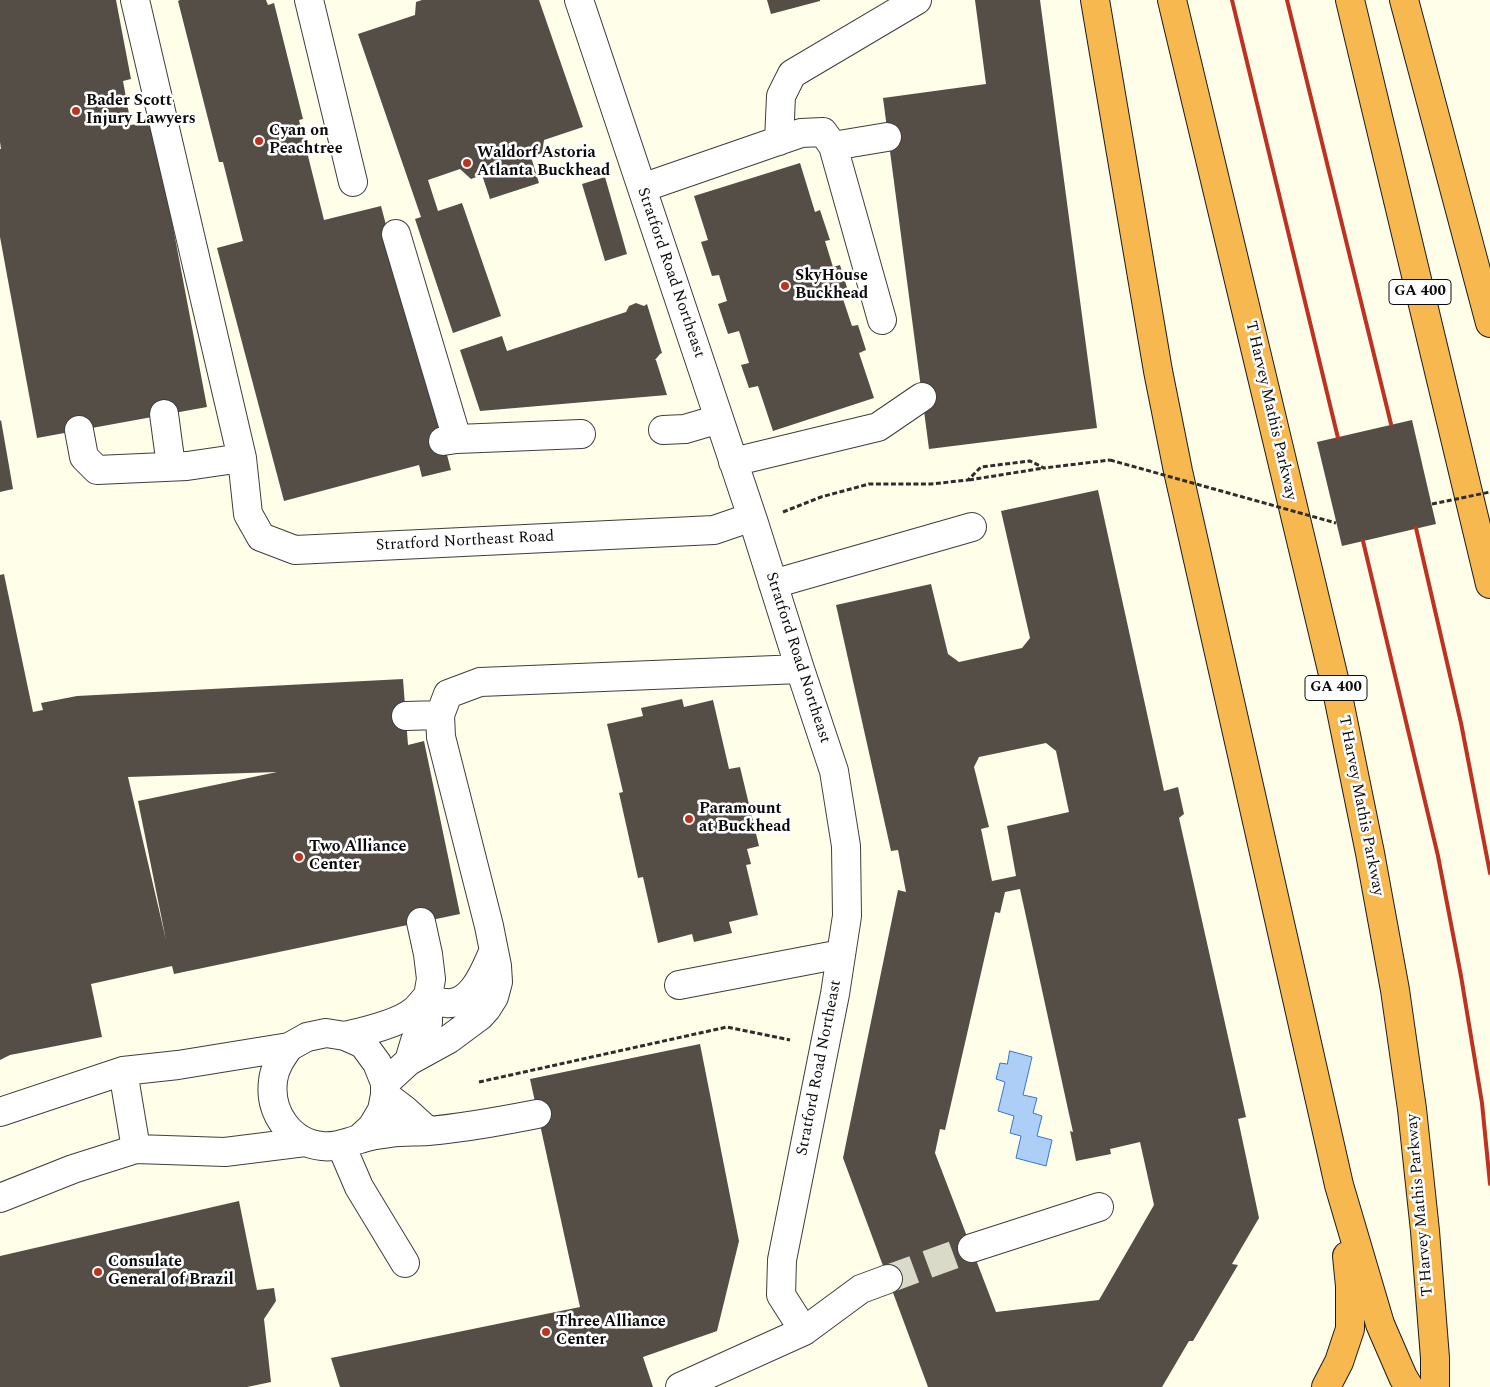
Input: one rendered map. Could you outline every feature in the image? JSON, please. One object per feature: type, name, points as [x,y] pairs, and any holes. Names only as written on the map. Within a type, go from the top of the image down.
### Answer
[{"type":"highway","points":[[1095,0],[1158,371],[1178,471],[1339,1184],[1380,1324],[1409,1387]]},
{"type":"highway","name":"T Harvey Mathis Parkway","points":[[1172,0],[1334,681],[1396,990],[1412,1109],[1425,1231],[1435,1358],[1435,1387]]},
{"type":"highway","name":"GA 400","points":[[1350,0],[1490,584]]},
{"type":"highway","points":[[1404,0],[1490,323]]},
{"type":"highway","points":[[1326,1387],[1339,1362],[1350,1329],[1350,1286],[1339,1184]]},
{"type":"street","name":"Stratford Northeast Road","points":[[135,0],[242,458],[248,514],[261,537],[295,550],[714,530],[752,517]]},
{"type":"street","points":[[309,0],[353,182]]},
{"type":"street","name":"Stratford Road Northeast","points":[[579,0],[752,517],[834,771],[846,846],[847,916],[835,994],[782,1260],[782,1296],[804,1331]]},
{"type":"street","points":[[779,141],[781,96],[792,74],[917,0]]},
{"type":"street","points":[[642,188],[801,133],[823,132],[833,146],[882,320]]},
{"type":"street","points":[[833,146],[887,137]]},
{"type":"street","points":[[396,234],[447,429],[581,434]]},
{"type":"street","points":[[733,462],[878,427],[922,396]]},
{"type":"street","points":[[164,414],[171,466]]},
{"type":"street","points":[[663,430],[685,429],[719,418]]},
{"type":"street","points":[[79,430],[84,457],[97,470],[187,466],[242,458]]},
{"type":"street","points":[[773,584],[972,527]]},
{"type":"street","points":[[385,1089],[409,1061],[448,1039],[480,1016],[494,997],[498,982],[494,950],[441,737],[440,715],[448,694],[480,682],[800,669]]},
{"type":"street","points":[[406,716],[440,715]]},
{"type":"street","points":[[409,1061],[415,1041],[428,1024],[428,996],[431,979],[422,922]]},
{"type":"street","points":[[428,996],[446,1003],[455,1002],[466,997],[484,975],[494,950]]},
{"type":"street","points":[[679,985],[841,954]]},
{"type":"street","points":[[346,1036],[368,1031],[412,1013],[428,996]]},
{"type":"street","points":[[0,1112],[123,1071],[178,1065],[289,1046],[307,1037],[326,1033],[346,1036],[363,1044],[378,1063],[385,1089],[382,1110],[372,1127],[350,1142]]},
{"type":"street","points":[[289,1046],[279,1062],[273,1080],[272,1099],[278,1116],[289,1131],[305,1142]]},
{"type":"street","points":[[123,1071],[136,1149]]},
{"type":"street","points":[[385,1089],[428,1131]]},
{"type":"street","points":[[0,1198],[73,1169],[136,1149],[225,1152],[305,1142],[323,1146],[390,1133],[428,1131],[537,1114]]},
{"type":"street","points":[[350,1142],[359,1187],[406,1264]]},
{"type":"street","points":[[972,1248],[1099,1207]]},
{"type":"street","points":[[680,1387],[804,1331],[861,1289],[888,1279]]},
{"type":"path","points":[[783,512],[821,498],[869,484],[931,484],[1110,460],[1336,523]]},
{"type":"path","points":[[968,480],[981,467],[1030,461],[1044,468]]},
{"type":"path","points":[[1432,504],[1490,492]]},
{"type":"path","points":[[479,1082],[727,1027],[790,1040]]},
{"type":"water","points":[[1010,1051],[1032,1057],[1023,1095],[1037,1098],[1033,1113],[1042,1116],[1037,1136],[1052,1140],[1046,1166],[1016,1158],[1021,1136],[1010,1133],[1014,1116],[998,1111],[1005,1082],[996,1079],[1000,1063],[1007,1064]]},
{"type":"building","points":[[0,0],[116,0],[131,79],[123,81],[131,125],[153,121],[207,407],[37,438],[0,237]]},
{"type":"building","points":[[266,0],[268,5],[274,3],[303,119],[299,120],[324,220],[381,206],[451,470],[422,477],[419,465],[284,501],[217,248],[243,241],[223,162],[219,162],[178,1]]},
{"type":"building","name":"Waldorf Astoria Atlanta Buckhead","points":[[422,0],[539,0],[583,127],[544,140],[542,153],[531,157],[539,183],[490,199],[482,175],[471,179],[460,169],[428,180],[438,211],[462,203],[501,316],[453,333],[415,219],[421,217],[358,34],[415,15],[416,2]]},
{"type":"building","points":[[767,0],[820,0],[820,1],[771,14]]},
{"type":"building","points":[[975,0],[1040,0],[1097,428],[929,449],[883,98],[986,84]]},
{"type":"building","name":"SkyHouse Buckhead","points":[[800,163],[815,212],[820,210],[830,240],[825,241],[833,267],[840,265],[850,297],[843,299],[852,326],[858,325],[866,350],[859,353],[874,398],[773,431],[758,386],[749,388],[741,365],[749,363],[739,331],[728,334],[718,304],[727,301],[719,275],[712,276],[701,242],[708,240],[694,196]]},
{"type":"building","points":[[605,177],[627,254],[605,261],[582,184]]},
{"type":"building","points":[[636,303],[644,306],[647,304],[662,353],[655,360],[667,395],[480,411],[460,350],[502,336],[507,351],[626,312],[629,306]]},
{"type":"building","points":[[1412,420],[1436,524],[1342,546],[1317,442]]},
{"type":"building","points":[[0,421],[13,489],[0,492]]},
{"type":"building","points":[[1098,490],[1164,791],[1178,787],[1184,814],[1179,818],[1246,1117],[1238,1119],[1259,1218],[1232,1264],[1238,1265],[1193,1341],[1189,1341],[1162,1387],[928,1387],[843,1158],[898,890],[906,892],[898,850],[891,851],[836,605],[931,584],[948,654],[959,662],[1022,648],[1030,638],[1001,511]],"holes":[[[1046,743],[1056,751],[1069,812],[1007,826],[1016,876],[992,881],[981,829],[989,827],[974,767],[979,757]],[[1020,889],[1073,1132],[1070,1131],[1076,1161],[1111,1154],[1110,1149],[1140,1142],[1154,1205],[1099,1300],[996,1312],[935,1153],[940,1129],[945,1130],[995,912],[1000,913],[1005,892]]]},
{"type":"building","points":[[4,574],[33,712],[43,710],[41,703],[77,696],[403,679],[408,745],[424,741],[460,914],[174,974],[172,966],[91,984],[102,1037],[10,1055],[0,1060],[0,575]],"holes":[[[277,772],[138,801],[166,940],[128,777]]]},
{"type":"building","name":"Paramount at Buckhead","points":[[682,699],[684,707],[713,700],[729,769],[740,767],[759,846],[747,849],[751,864],[746,865],[758,915],[729,922],[732,933],[694,942],[692,934],[658,943],[643,877],[638,878],[619,793],[623,792],[607,724],[643,716],[641,708]]},
{"type":"building","points":[[700,1044],[739,1241],[717,1331],[643,1357],[653,1387],[340,1387],[331,1358],[580,1307],[530,1079]]},
{"type":"building","points":[[239,1201],[257,1290],[274,1288],[276,1301],[264,1319],[271,1382],[247,1387],[0,1387],[0,1256]]},
{"type":"tunnel","points":[[888,1279],[972,1248]]},
{"type":"railway","points":[[1232,0],[1338,438]]},
{"type":"railway","points":[[1287,0],[1391,424]]},
{"type":"railway","points":[[1416,528],[1461,723],[1490,873]]},
{"type":"railway","points":[[1363,541],[1438,856],[1461,976],[1482,1103],[1490,1184]]},
{"type":"place","name":"Bader Scott Injury Lawyers","points":[[76,111]]},
{"type":"place","name":"Cyan on Peachtree","points":[[259,141]]},
{"type":"place","name":"Waldorf Astoria Atlanta Buckhead","points":[[467,163]]},
{"type":"place","name":"SkyHouse Buckhead","points":[[785,286]]},
{"type":"place","name":"Paramount at Buckhead","points":[[689,819]]},
{"type":"place","name":"Two Alliance Center","points":[[299,857]]},
{"type":"place","name":"Consulate General of Brazil","points":[[98,1272]]},
{"type":"place","name":"Three Alliance Center","points":[[546,1332]]}]
